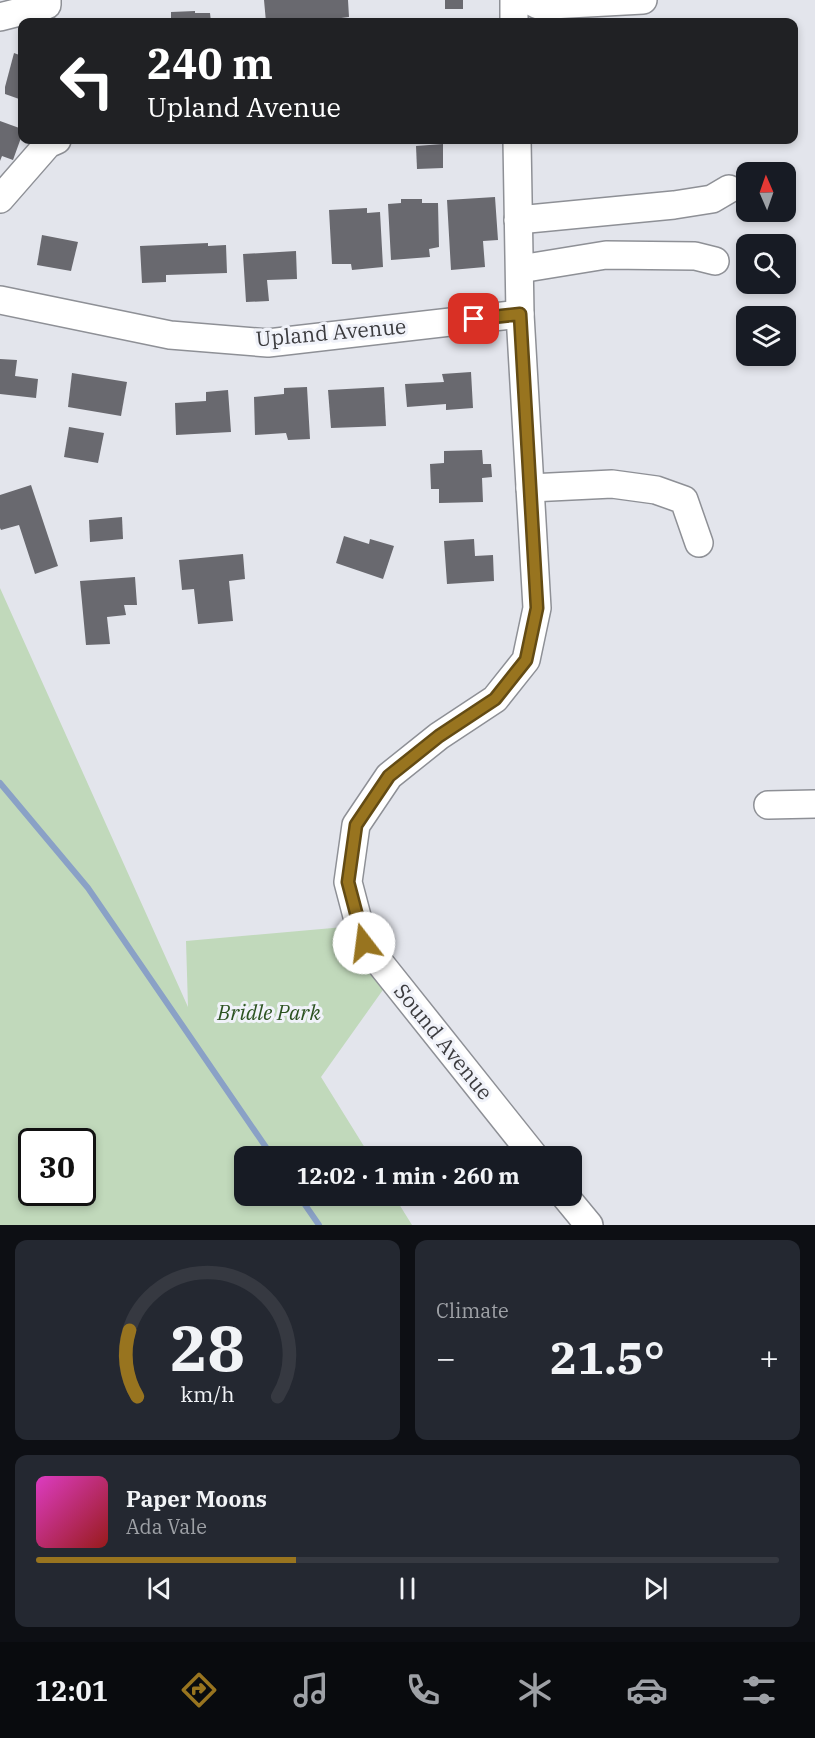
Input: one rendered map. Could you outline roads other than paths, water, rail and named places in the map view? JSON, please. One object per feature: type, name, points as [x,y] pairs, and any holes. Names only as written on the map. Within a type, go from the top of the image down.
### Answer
[{"type":"street","points":[[0,17],[47,5],[47,0]]},
{"type":"street","points":[[514,0],[514,18]]},
{"type":"street","points":[[528,0],[538,5],[643,0]]},
{"type":"street","points":[[0,199],[48,144]]},
{"type":"street","name":"Sound Avenue","points":[[517,144],[520,314],[537,608],[526,660],[495,699],[439,736],[389,776],[356,825],[348,882],[364,943],[526,1146]]},
{"type":"street","points":[[518,220],[674,205],[712,199],[729,189]]},
{"type":"street","points":[[519,269],[606,255],[695,256],[715,261]]},
{"type":"street","name":"Upland Avenue","points":[[0,300],[170,335],[268,343],[520,314]]},
{"type":"street","points":[[530,488],[612,484],[656,490],[684,500],[699,543]]},
{"type":"street","points":[[768,805],[815,804]]},
{"type":"street","points":[[573,1206],[589,1225]]},
{"type":"waterway","points":[[0,783],[88,888],[265,1146]]},
{"type":"waterway","points":[[306,1206],[319,1225]]},
{"type":"park label","name":"Bridle Park","points":[[269,1013]]}]
